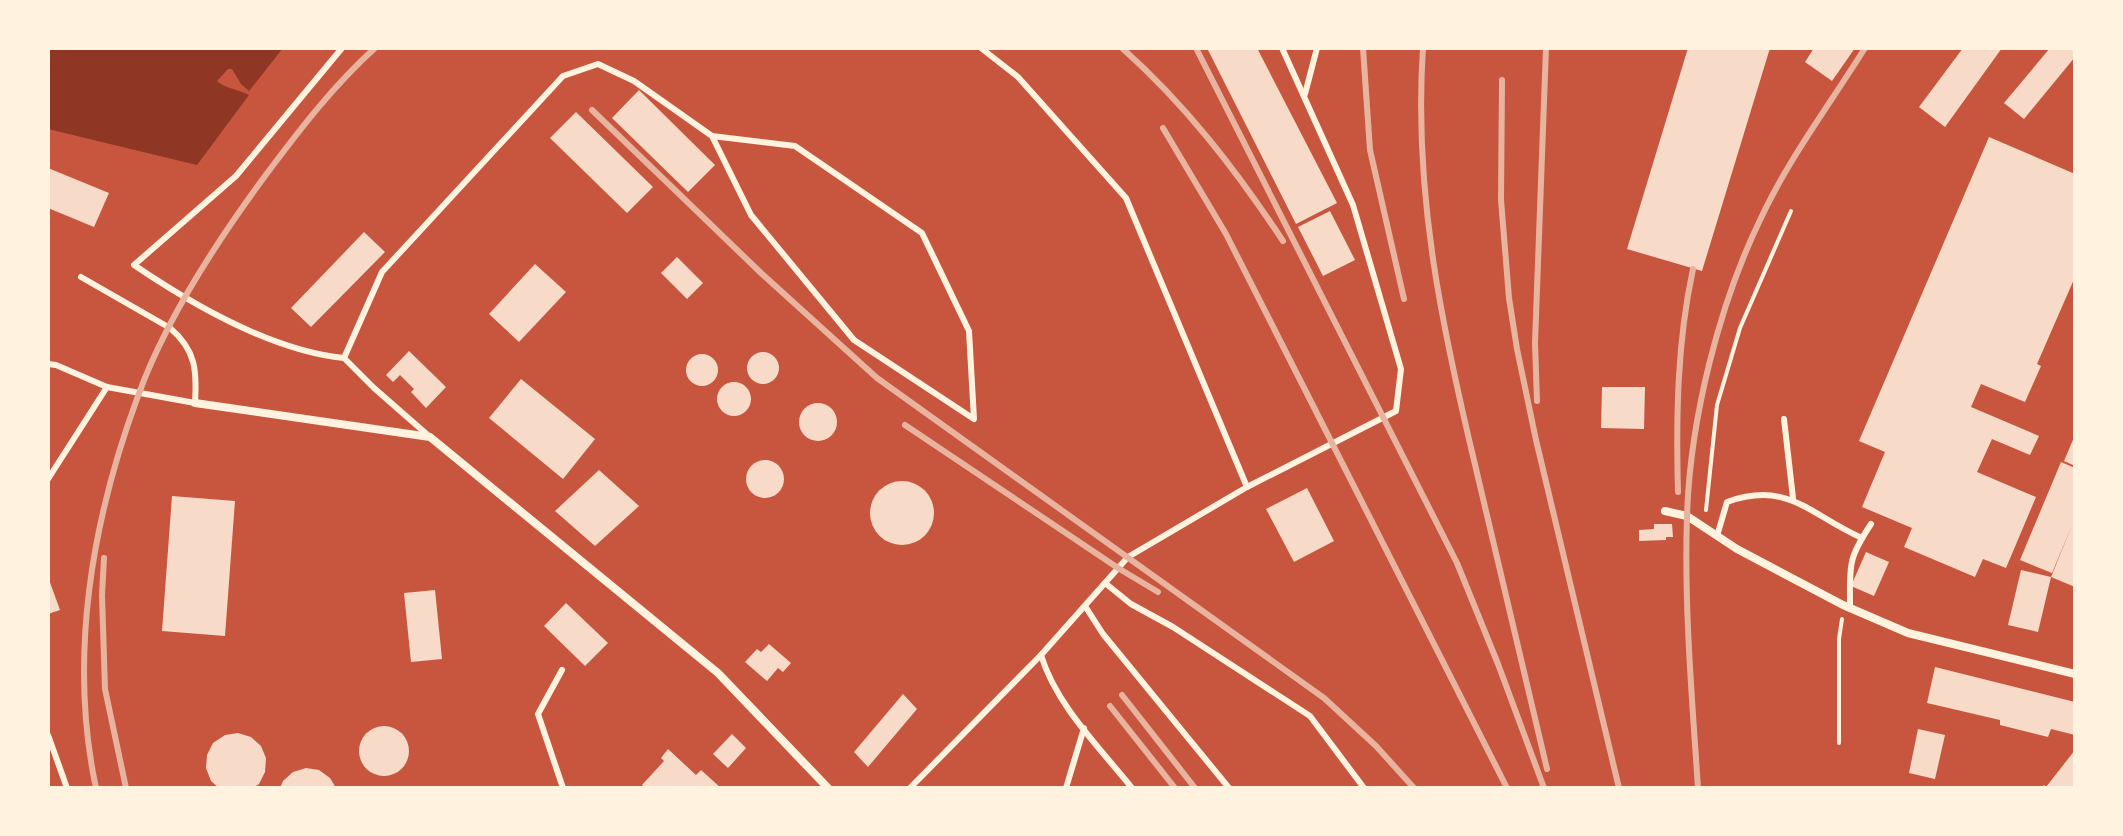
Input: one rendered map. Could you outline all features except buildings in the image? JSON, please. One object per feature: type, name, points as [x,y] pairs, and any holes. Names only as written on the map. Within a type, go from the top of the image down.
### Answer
[{"type":"street","points":[[195,403],[430,437],[718,673],[828,788]]},
{"type":"street","points":[[1665,511],[1687,516],[1737,549],[1847,606],[1908,633],[2075,674]]},
{"type":"lane","points":[[342,48],[236,176],[134,265],[184,299],[217,316],[315,355],[344,358],[430,437]]},
{"type":"lane","points":[[981,48],[1018,77],[1126,198],[1247,487]]},
{"type":"lane","points":[[910,788],[1041,655],[1128,557],[1247,487],[1396,411],[1401,369],[1353,205],[1282,48]]},
{"type":"lane","points":[[1305,94],[1317,48]]},
{"type":"lane","points":[[344,358],[382,272],[563,76],[598,64],[634,81],[712,136],[795,146],[922,233],[969,331],[974,419],[854,340],[751,215],[712,136]]},
{"type":"lane","points":[[48,364],[107,387],[195,403],[197,375],[189,346],[180,336],[81,277]]},
{"type":"lane","points":[[48,479],[107,387]]},
{"type":"lane","points":[[1784,419],[1793,498]]},
{"type":"lane","points":[[1717,536],[1727,502],[1744,496],[1771,494],[1793,498],[1837,527],[1862,538]]},
{"type":"lane","points":[[1847,606],[1850,562],[1871,524]]},
{"type":"lane","points":[[1105,583],[1131,604],[1173,627],[1310,716],[1364,788]]},
{"type":"lane","points":[[1085,606],[1103,634],[1229,788]]},
{"type":"lane","points":[[1041,655],[1047,675],[1132,788]]},
{"type":"lane","points":[[562,670],[538,714],[563,788]]},
{"type":"lane","points":[[1066,788],[1084,728]]},
{"type":"lane","points":[[48,735],[67,788]]},
{"type":"path","points":[[1705,528],[1707,481],[1717,405],[1740,328],[1791,211]]},
{"type":"path","points":[[1839,743],[1839,639],[1847,606]]},
{"type":"shaded area","points":[[48,48],[283,48],[249,91],[232,69],[228,69],[217,81],[249,95],[197,165],[48,129]]},
{"type":"railway","points":[[96,788],[84,689],[89,590],[108,491],[138,396],[163,337],[231,224],[306,123],[375,48]]},
{"type":"railway","points":[[1122,48],[1168,92],[1209,139],[1283,241]]},
{"type":"railway","points":[[1196,48],[1457,563],[1544,788]]},
{"type":"railway","points":[[1363,48],[1370,150],[1404,299]]},
{"type":"railway","points":[[1423,48],[1422,156],[1442,315],[1547,769]]},
{"type":"railway","points":[[1537,401],[1535,343],[1546,48]]},
{"type":"railway","points":[[1698,788],[1686,550],[1689,479],[1709,363],[1732,287],[1761,218],[1797,153],[1865,48]]},
{"type":"railway","points":[[1502,80],[1501,200],[1509,298],[1517,349],[1619,788]]},
{"type":"railway","points":[[592,110],[761,273],[877,378],[1324,698],[1376,746],[1414,788]]},
{"type":"railway","points":[[1163,128],[1226,234],[1507,788]]},
{"type":"railway","points":[[1678,492],[1679,380],[1693,269]]},
{"type":"railway","points":[[905,425],[1158,592]]},
{"type":"railway","points":[[104,558],[105,689],[126,788]]},
{"type":"railway","points":[[1122,695],[1195,788]]},
{"type":"railway","points":[[1110,706],[1175,788]]}]
